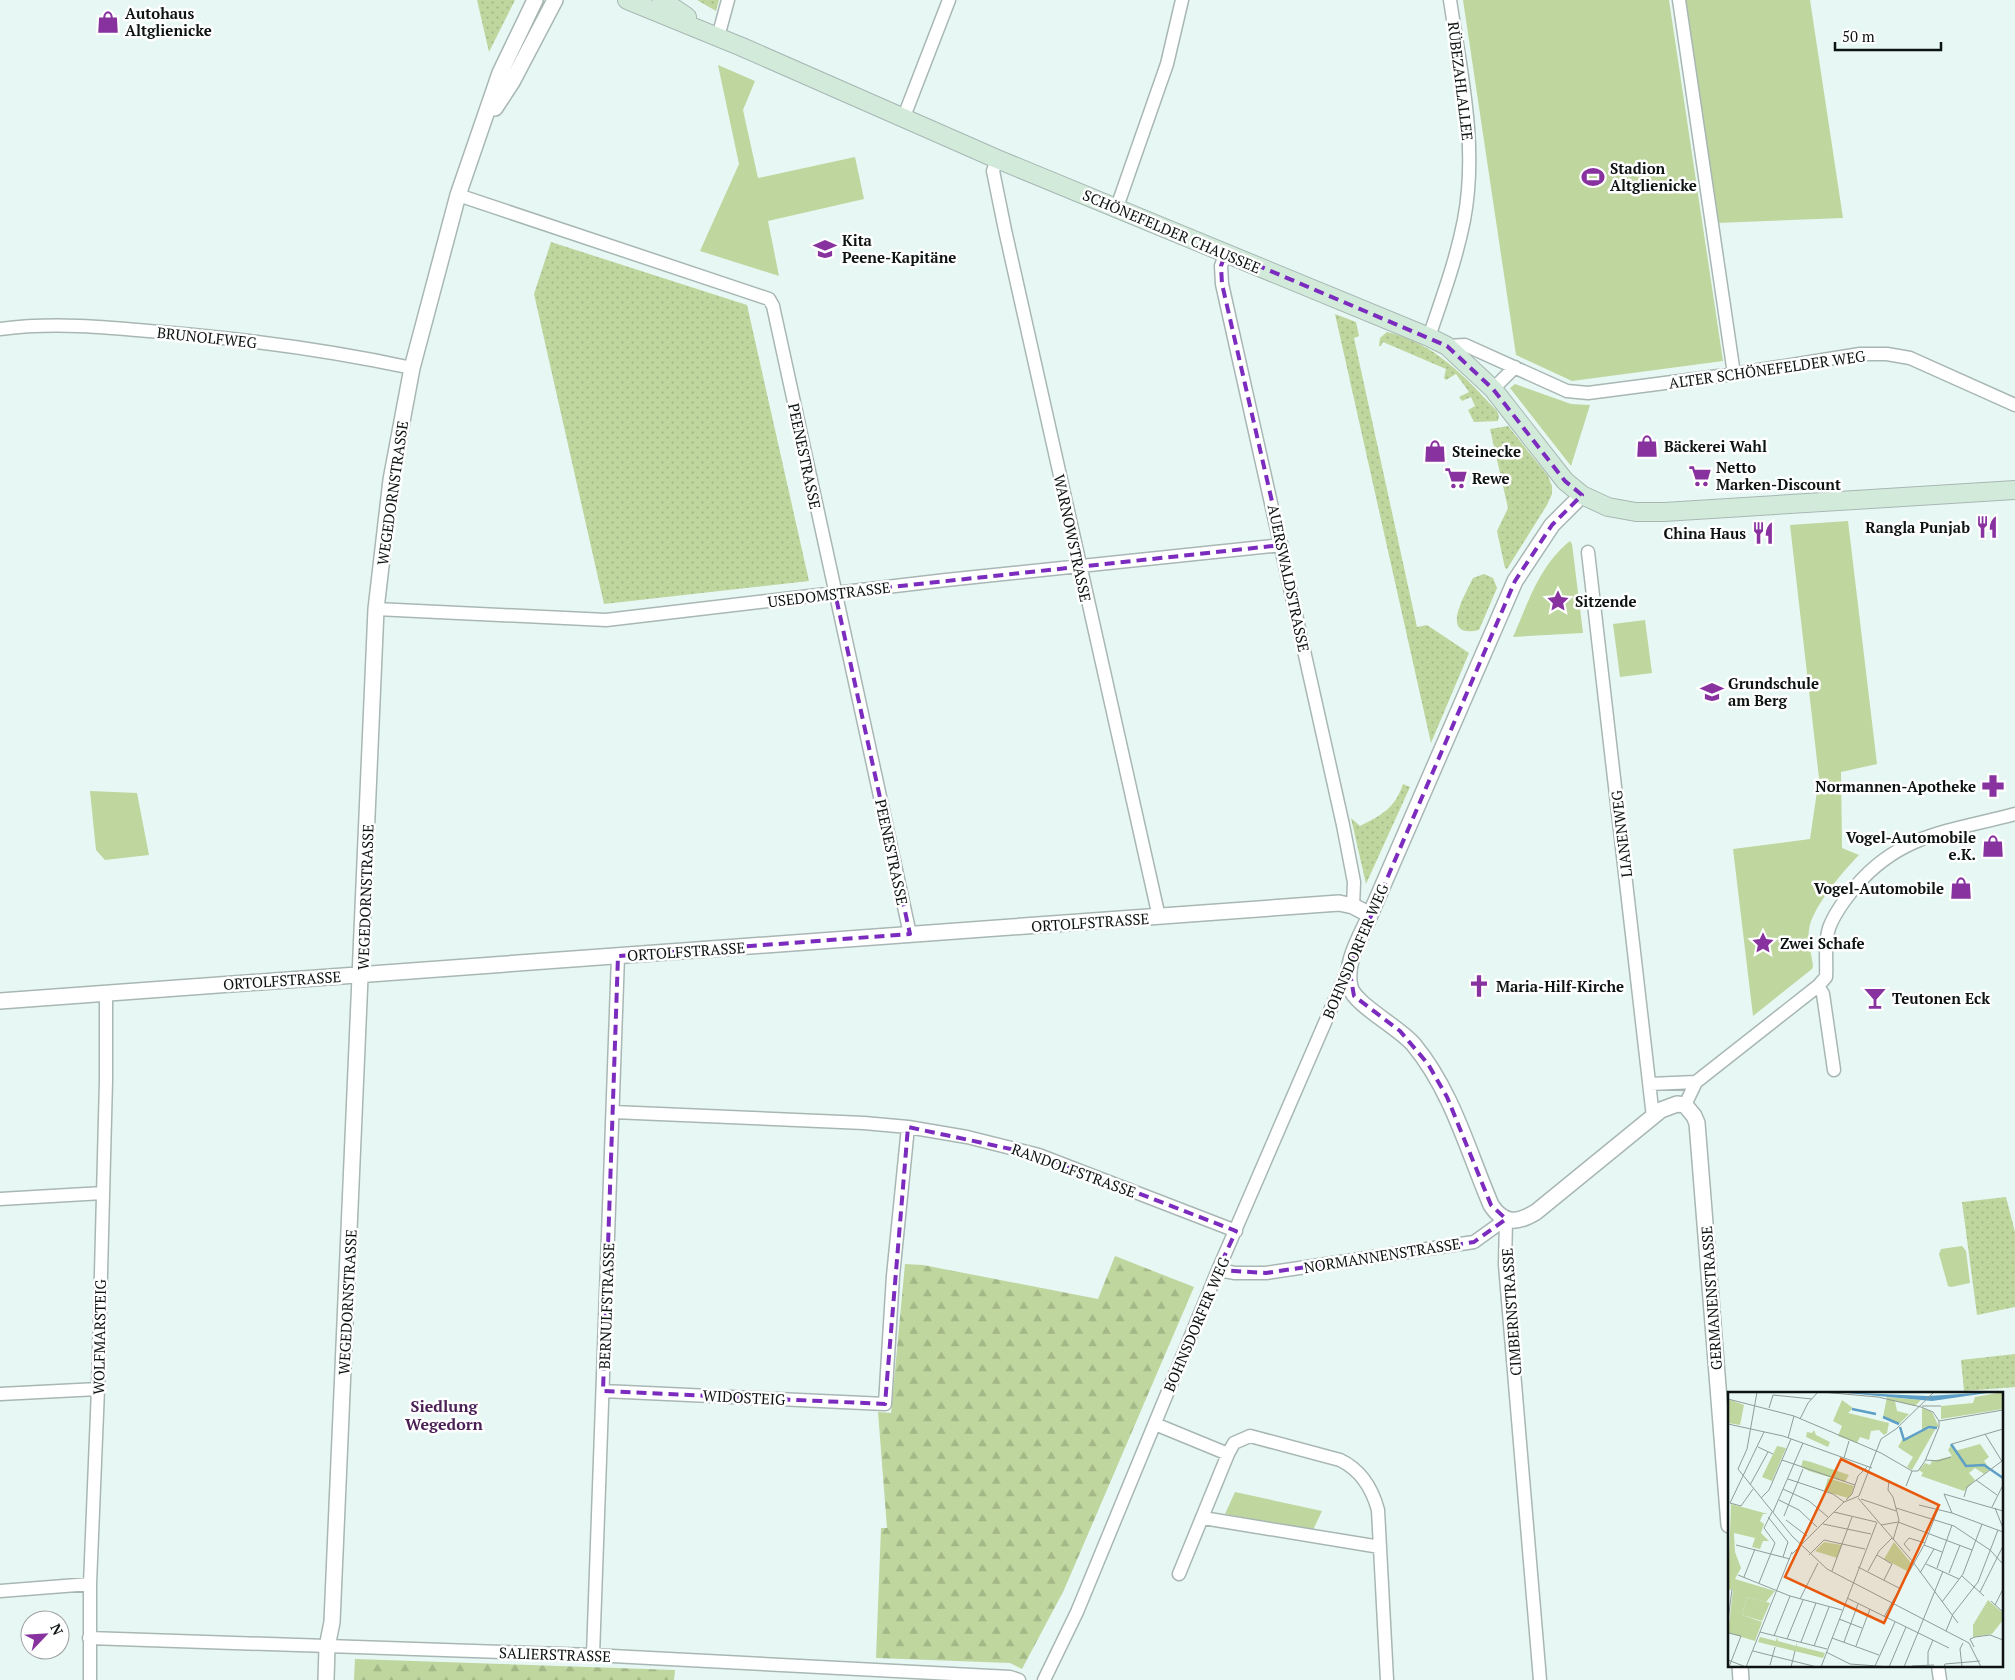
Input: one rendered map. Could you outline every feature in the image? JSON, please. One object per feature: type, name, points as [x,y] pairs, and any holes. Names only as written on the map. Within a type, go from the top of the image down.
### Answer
[{"type":"main road","name":"SCHÖNEFELDER CHAUSSEE","points":[[627,0],[715,36],[997,159],[1430,337],[1447,346],[1492,388],[1565,481],[1582,495],[1608,506],[1636,512],[1785,505],[2015,490]]},
{"type":"main road","name":"SCHÖNEFELDER CHAUSSEE","points":[[662,0],[715,36]]},
{"type":"street","name":"WEGEDORNSTRASSE","points":[[326,1680],[332,1622],[376,609],[391,480],[412,368],[458,194],[500,73],[535,0]]},
{"type":"street","name":"WEGEDORNSTRASSE","points":[[483,126],[512,82],[555,0]]},
{"type":"street","points":[[715,36],[728,0]]},
{"type":"street","points":[[903,118],[949,0]]},
{"type":"street","points":[[1117,207],[1167,64],[1182,0]]},
{"type":"street","name":"RÜBEZAHLALLEE","points":[[1430,337],[1454,266],[1464,218],[1470,163],[1468,120],[1450,0]]},
{"type":"street","points":[[1678,0],[1734,374]]},
{"type":"street","name":"WARNOWSTRASSE","points":[[997,159],[993,171],[1158,917]]},
{"type":"street","name":"PEENESTRASSE","points":[[458,194],[769,298],[773,306],[910,934]]},
{"type":"street","name":"AUERSWALDSTRASSE","points":[[1226,252],[1221,266],[1222,284],[1282,545],[1354,882],[1353,906]]},
{"type":"street","name":"BRUNOLFWEG","points":[[0,329],[75,325],[174,333],[325,351],[412,368]]},
{"type":"street","name":"ALTER SCHÖNEFELDER WEG","points":[[1447,346],[1465,345],[1567,390],[1588,393],[1734,374],[1860,354],[1887,354],[1910,358],[2015,405]]},
{"type":"street","points":[[1492,388],[1515,367]]},
{"type":"street","name":"BOHNSDORFER WEG","points":[[1044,1680],[1077,1612],[1218,1270],[1515,581],[1552,525],[1582,495]]},
{"type":"street","name":"USEDOMSTRASSE","points":[[376,609],[606,620],[835,593],[1282,545]]},
{"type":"street","name":"LIANENWEG","points":[[1588,552],[1653,1117]]},
{"type":"street","points":[[1685,1105],[1696,1082],[1818,986],[1826,977],[1826,940],[1835,916],[1848,896],[1877,864],[1888,855],[1919,839],[2015,814]]},
{"type":"street","name":"ORTOLFSTRASSE","points":[[0,1001],[1339,903],[1353,906],[1370,915]]},
{"type":"street","name":"BERNULFSTRASSE","points":[[593,1655],[618,956]]},
{"type":"street","points":[[1349,967],[1351,988],[1354,996],[1362,1004],[1400,1031],[1428,1064],[1447,1097],[1492,1205],[1497,1214],[1506,1220]]},
{"type":"street","points":[[1818,986],[1823,994],[1834,1070]]},
{"type":"street","name":"WOLFMARSTEIG","points":[[90,1680],[90,1584],[98,1388],[106,1080],[106,993]]},
{"type":"street","points":[[1650,1084],[1696,1082]]},
{"type":"street","name":"NORMANNENSTRASSE","points":[[1218,1270],[1235,1273],[1266,1273],[1474,1242],[1506,1220],[1516,1221],[1525,1219],[1536,1212],[1653,1117],[1671,1106],[1685,1105]]},
{"type":"street","name":"GERMANENSTRASSE","points":[[1685,1105],[1697,1123],[1728,1512]]},
{"type":"street","name":"RANDOLFSTRASSE","points":[[613,1112],[864,1123],[908,1127],[967,1137],[1039,1155],[1236,1231]]},
{"type":"street","name":"WIDOSTEIG","points":[[603,1391],[885,1404],[894,1263],[908,1127]]},
{"type":"street","points":[[0,1199],[102,1193]]},
{"type":"street","name":"CIMBERNSTRASSE","points":[[1506,1220],[1505,1265],[1540,1680]]},
{"type":"street","points":[[0,1394],[98,1388]]},
{"type":"street","points":[[1155,1424],[1228,1454]]},
{"type":"street","points":[[1179,1574],[1228,1454],[1234,1444],[1250,1436],[1340,1460],[1352,1466],[1373,1493],[1378,1510],[1388,1680]]},
{"type":"street","points":[[1203,1518],[1380,1548]]},
{"type":"street","points":[[0,1591],[90,1584]]},
{"type":"street","name":"SALIERSTRASSE","points":[[89,1638],[593,1655],[1010,1677],[1019,1680]]},
{"type":"highlighted area","points":[[1226,252],[1447,346],[1493,389],[1565,481],[1582,495],[1552,525],[1515,581],[1349,967],[1354,996],[1400,1031],[1428,1064],[1447,1097],[1491,1205],[1506,1219],[1474,1242],[1266,1273],[1218,1270],[1236,1231],[1039,1155],[908,1127],[885,1404],[603,1391],[618,956],[910,934],[835,593],[1282,545],[1222,284],[1221,266]]},
{"type":"green space","points":[[477,0],[515,0],[489,52]]},
{"type":"green space","points":[[697,0],[719,0],[716,11]]},
{"type":"green space","name":"Stadion Altglienicke","points":[[1463,0],[1669,0],[1723,361],[1572,381],[1516,355]]},
{"type":"green space","points":[[1682,0],[1810,0],[1843,218],[1716,223]]},
{"type":"green space","points":[[718,65],[755,81],[743,110],[758,178],[855,157],[864,199],[768,221],[779,276],[700,251],[739,164]]},
{"type":"green space","points":[[551,242],[747,305],[809,581],[604,604],[534,294]]},
{"type":"green space","points":[[1335,314],[1356,322],[1359,336],[1354,338],[1417,627],[1427,625],[1469,653],[1431,743]]},
{"type":"green space","points":[[1387,332],[1420,344],[1448,363],[1497,411],[1498,421],[1474,422],[1468,410],[1475,406],[1471,397],[1462,401],[1459,397],[1469,392],[1456,374],[1446,380],[1444,378],[1446,369],[1383,342],[1379,346],[1380,338]]},
{"type":"green space","points":[[1515,384],[1571,404],[1590,405],[1571,466],[1510,388]]},
{"type":"green space","points":[[1508,426],[1548,476],[1552,486],[1552,494],[1507,569],[1505,568],[1497,531],[1508,508],[1490,429]]},
{"type":"green space","points":[[1848,521],[1877,764],[1841,772],[1842,848],[1859,855],[1829,890],[1811,921],[1809,943],[1812,969],[1753,1016],[1733,849],[1810,839],[1819,778],[1790,525]]},
{"type":"green space","points":[[1570,541],[1572,544],[1583,633],[1513,637],[1530,597],[1550,561]]},
{"type":"green space","points":[[1484,574],[1493,578],[1497,588],[1479,630],[1467,631],[1460,628],[1457,622],[1458,614],[1473,578]]},
{"type":"green space","points":[[1645,620],[1652,673],[1620,677],[1613,624]]},
{"type":"green space","points":[[1403,784],[1410,787],[1366,884],[1351,818],[1360,826],[1375,818],[1392,805]]},
{"type":"green space","points":[[90,791],[137,793],[149,855],[105,860],[96,850]]},
{"type":"green space","points":[[2006,1197],[2015,1232],[2015,1307],[1977,1315],[1962,1202]]},
{"type":"green space","points":[[1962,1246],[1966,1251],[1970,1283],[1951,1287],[1948,1286],[1939,1254],[1941,1249]]},
{"type":"green space","points":[[1115,1256],[1194,1287],[1064,1590],[1022,1669],[1010,1663],[876,1658],[881,1528],[887,1528],[878,1412],[891,1413],[905,1264],[923,1265],[1098,1299]]},
{"type":"green space","points":[[2015,1354],[2015,1387],[1964,1391],[1961,1360]]},
{"type":"green space","points":[[1235,1492],[1322,1511],[1313,1530],[1225,1514]]},
{"type":"green space","points":[[355,1659],[675,1670],[674,1680],[354,1680]]},
{"type":"place","name":"Autohaus Altglienicke","points":[[108,22]]},
{"type":"place","name":"Stadion Altglienicke","points":[[1593,177]]},
{"type":"place","name":"Kita Peene-Kapitäne","points":[[825,249]]},
{"type":"place","name":"Bäckerei Wahl","points":[[1647,446]]},
{"type":"place","name":"Steinecke","points":[[1435,451]]},
{"type":"place","name":"Netto Marken-Discount","points":[[1700,476]]},
{"type":"place","name":"Rewe","points":[[1456,478]]},
{"type":"place","name":"Rangla Punjab","points":[[1987,527]]},
{"type":"place","name":"China Haus","points":[[1763,533]]},
{"type":"place","name":"Sitzende","points":[[1558,601]]},
{"type":"place","name":"Grundschule am Berg","points":[[1712,692]]},
{"type":"place","name":"Normannen-Apotheke","points":[[1993,786]]},
{"type":"place","name":"Vogel-Automobile e.K.","points":[[1993,846]]},
{"type":"place","name":"Vogel-Automobile","points":[[1961,888]]},
{"type":"place","name":"Zwei Schafe","points":[[1763,943]]},
{"type":"place","name":"Maria-Hilf-Kirche","points":[[1479,986]]},
{"type":"place","name":"Teutonen Eck","points":[[1875,998]]},
{"type":"district","name":"Siedlung Wegedorn","points":[[444,1415]]}]
